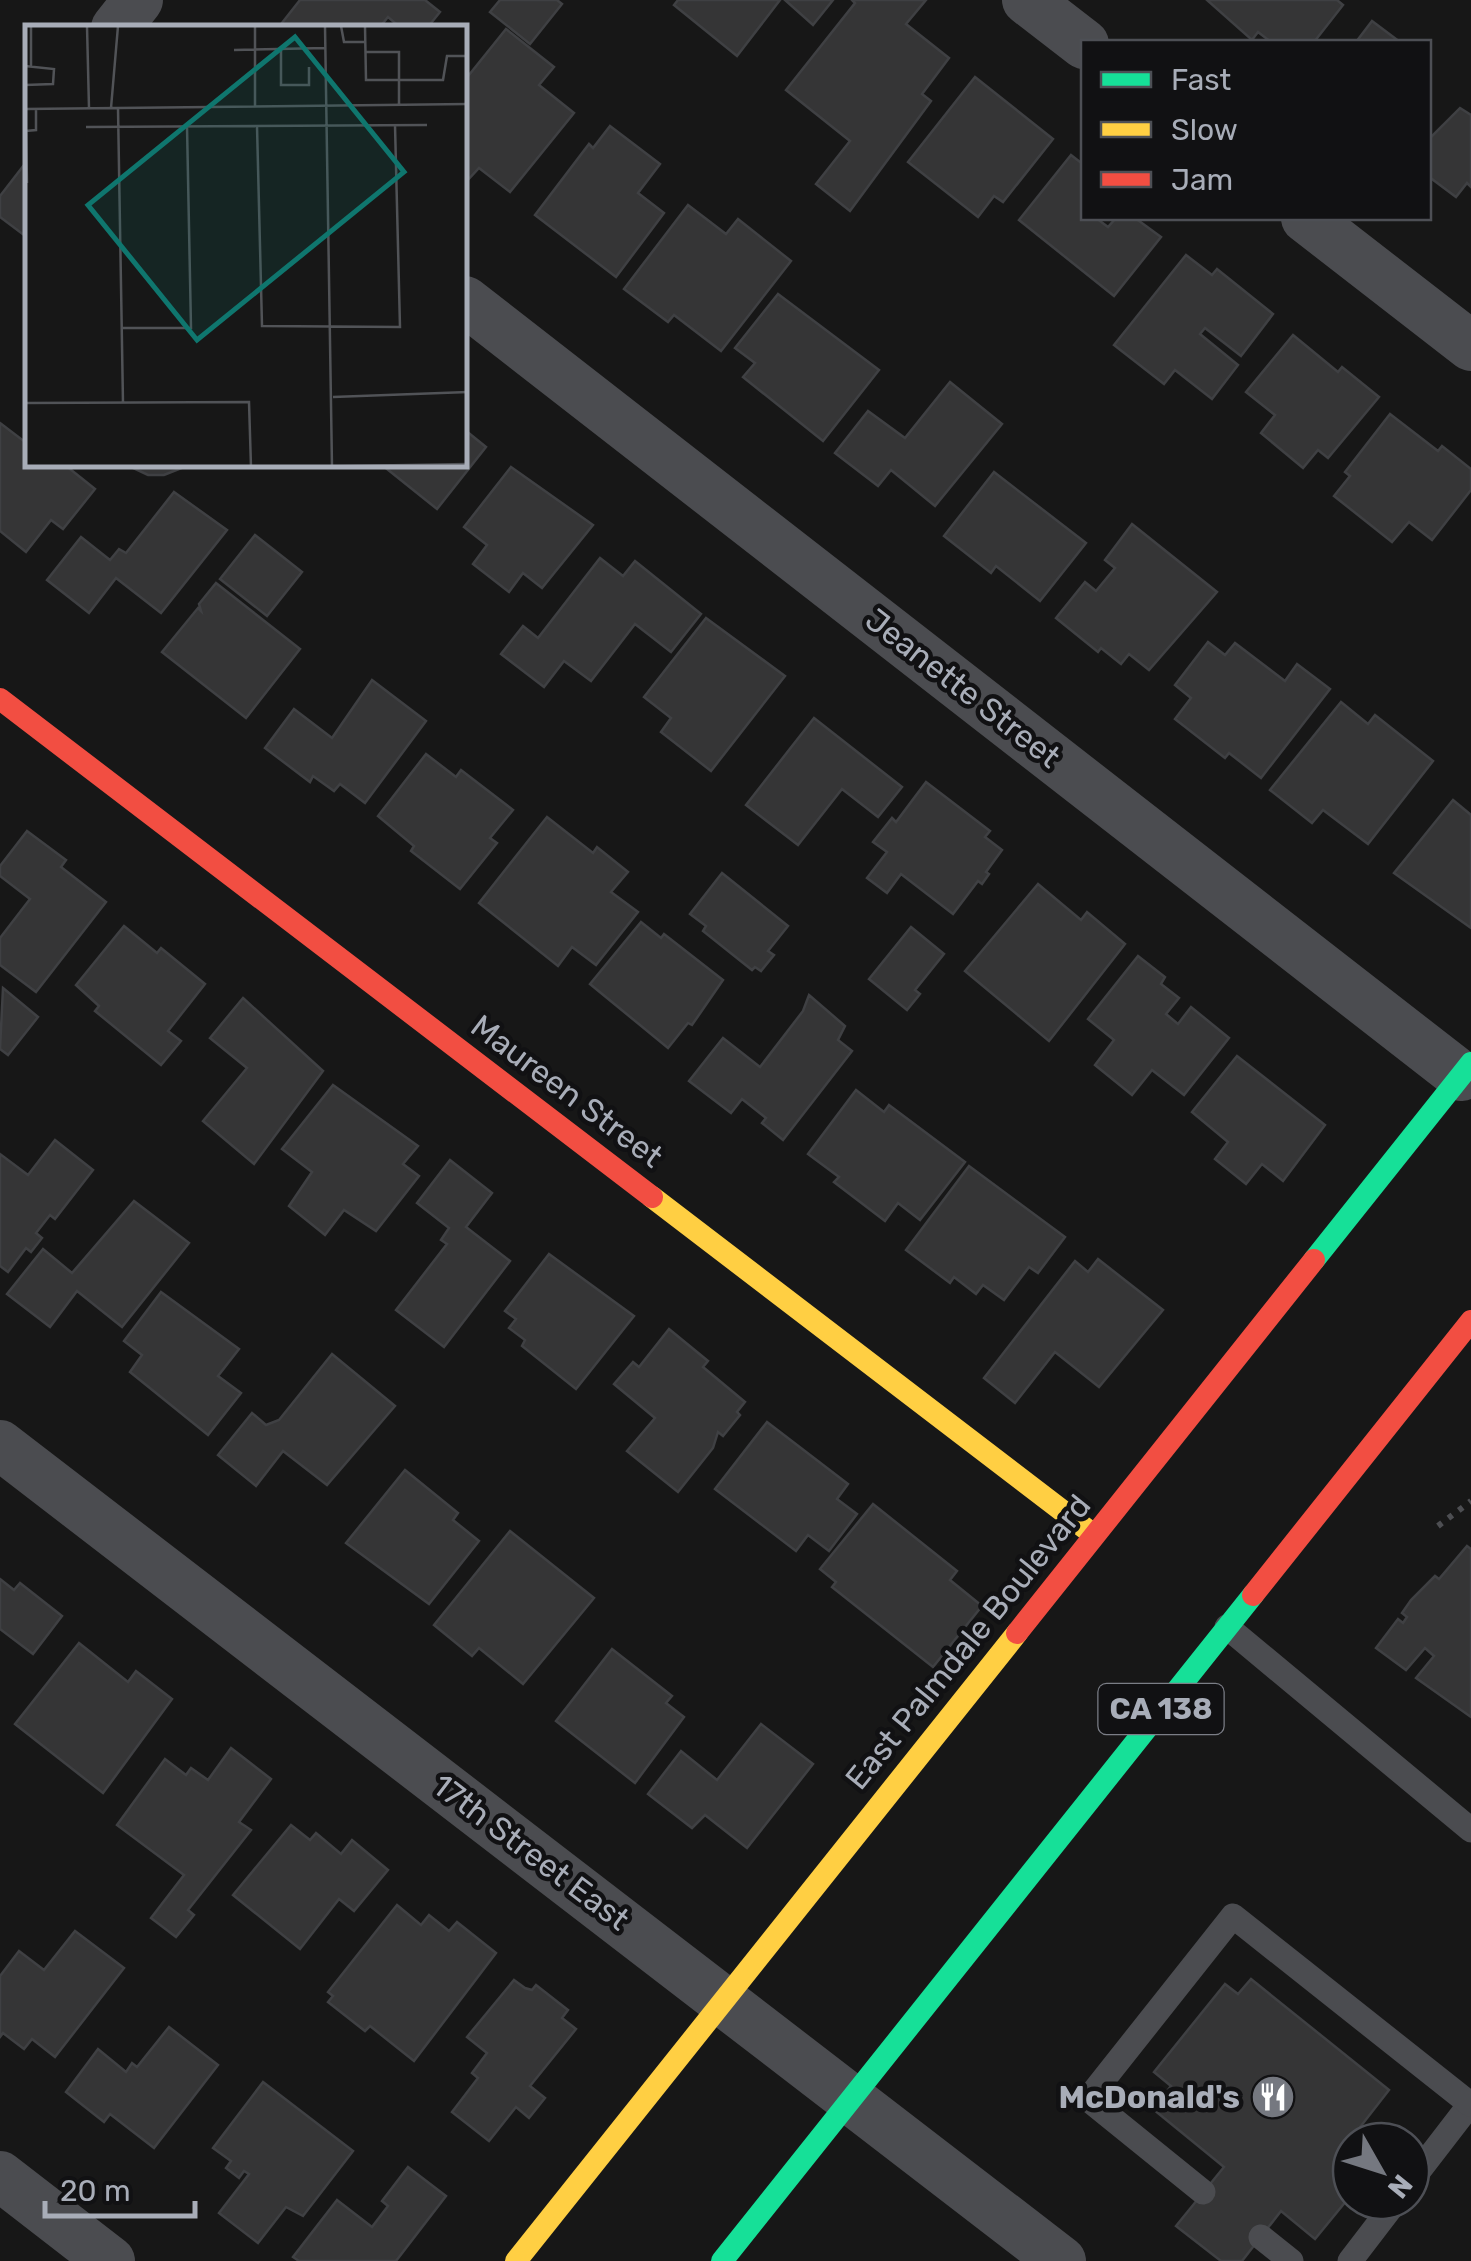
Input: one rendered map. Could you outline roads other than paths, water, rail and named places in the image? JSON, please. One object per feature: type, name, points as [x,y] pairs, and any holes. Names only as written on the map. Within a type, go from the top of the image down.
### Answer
[{"type":"main road","name":"Maureen Street","points":[[0,699],[1094,1535]]},
{"type":"main road","name":"East Palmdale Boulevard","points":[[516,2261],[1466,1070]]},
{"type":"main road","name":"CA 138","points":[[722,2261],[1471,1321]]},
{"type":"street","points":[[118,25],[138,0]]},
{"type":"street","points":[[1028,0],[1081,42]]},
{"type":"street","points":[[1309,220],[1471,346]]},
{"type":"street","name":"Jeanette Street","points":[[468,302],[1466,1070]]},
{"type":"street","name":"17th Street East","points":[[0,1445],[1061,2261]]},
{"type":"street","points":[[0,2176],[110,2261]]},
{"type":"lane","points":[[1227,1626],[1471,1830]]},
{"type":"lane","points":[[1203,2192],[1088,2099],[1233,1916],[1470,2104],[1431,2156]]},
{"type":"lane","points":[[1350,2261],[1381,2221]]},
{"type":"lane","points":[[1261,2237],[1291,2261]]},
{"type":"place","name":"McDonald's","points":[[1273,2097]]}]
